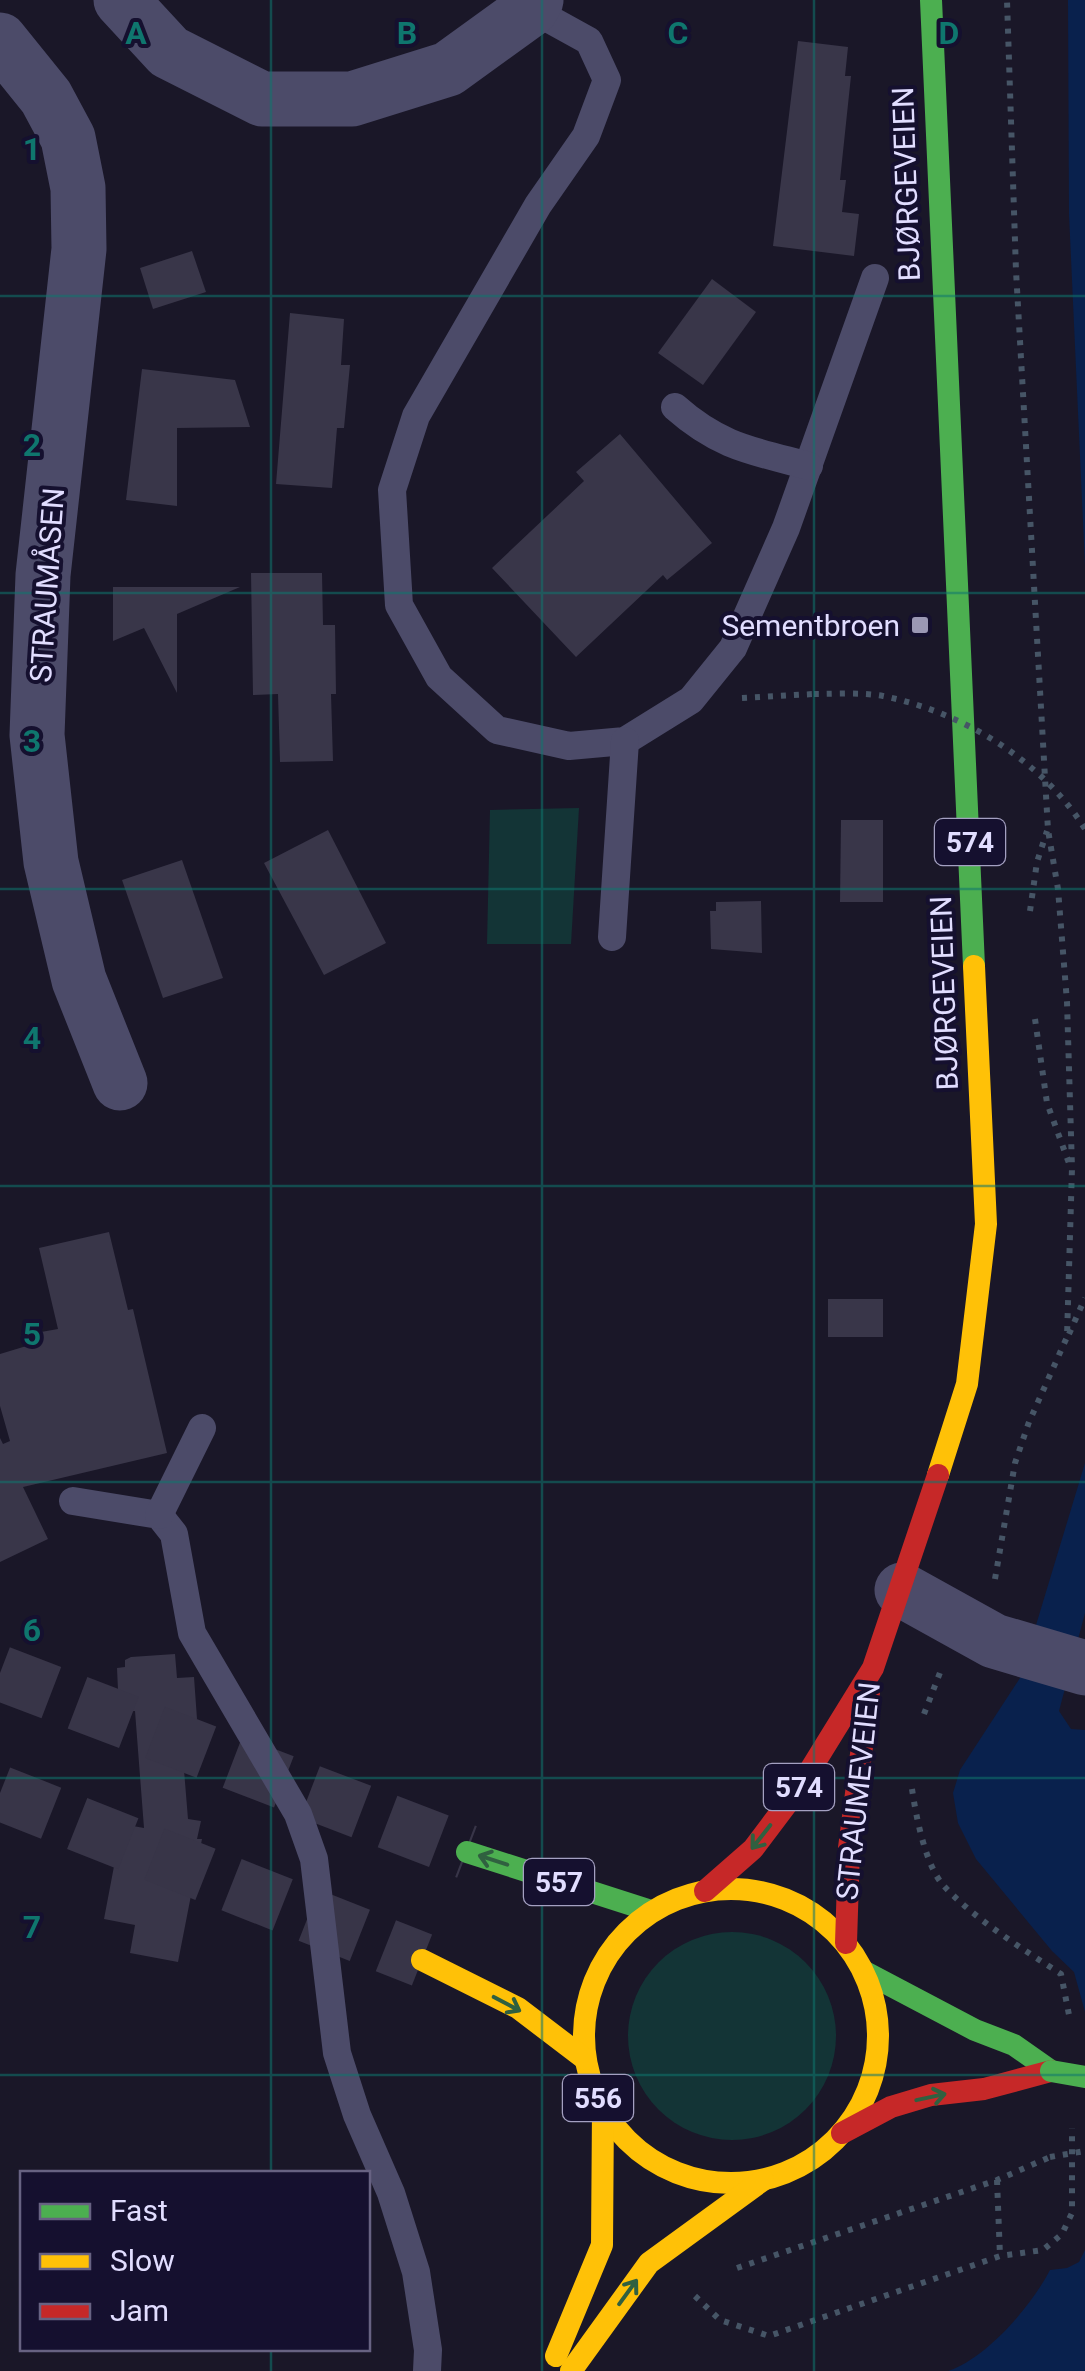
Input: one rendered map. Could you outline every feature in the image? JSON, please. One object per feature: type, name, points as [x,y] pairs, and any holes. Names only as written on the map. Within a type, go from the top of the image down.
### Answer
[{"type":"main road","name":"BJØRGEVEIEN","points":[[873,1668],[902,1590],[967,1384],[986,1224],[931,0]]},
{"type":"main road","name":"STRAUMEVEIEN","points":[[706,1890],[753,1849],[799,1788],[873,1668]]},
{"type":"main road","name":"STRAUMEVEIEN","points":[[846,1942],[850,1818],[873,1668]]},
{"type":"main road","name":"557","points":[[468,1852],[651,1911]]},
{"type":"main road","name":"556","points":[[763,2180],[701,2180],[671,2170],[632,2144],[603,2108],[592,2085],[584,2025],[590,1991],[614,1947],[651,1911],[706,1890],[745,1889],[783,1897],[818,1916],[846,1942],[865,1972],[876,2006],[876,2057],[862,2105],[842,2134]]},
{"type":"main road","points":[[422,1960],[518,2008],[586,2059]]},
{"type":"main road","name":"556","points":[[865,1972],[975,2030],[1014,2045],[1051,2071]]},
{"type":"main road","name":"556","points":[[571,2371],[649,2263],[763,2180],[806,2162],[842,2134],[892,2107],[918,2099],[984,2089],[1051,2071],[1085,2077]]},
{"type":"main road","name":"556","points":[[550,2371],[602,2245],[603,2108]]},
{"type":"street","points":[[121,0],[168,52],[262,100],[352,98],[448,69],[534,4]]},
{"type":"street","name":"STRAUMÅSEN","points":[[0,40],[53,110],[68,138],[78,188],[79,248],[42,575],[37,734],[50,862],[79,980],[120,1083]]},
{"type":"street","points":[[902,1590],[981,1634],[1061,1661]]},
{"type":"lane","name":"BJØRGEVEIEN","points":[[534,4],[589,42],[606,80],[586,136],[538,205],[416,416],[392,490],[399,605],[439,676],[497,730],[569,746],[625,740],[691,700],[733,648],[786,528],[874,278]]},
{"type":"lane","points":[[676,407],[701,430],[729,444],[808,466]]},
{"type":"lane","points":[[612,938],[625,740]]},
{"type":"lane","points":[[159,1516],[202,1428]]},
{"type":"lane","points":[[72,1501],[159,1516],[174,1534],[192,1633],[298,1814],[314,1859],[337,2052],[357,2115],[391,2193],[416,2272],[428,2350],[427,2371]]},
{"type":"path","points":[[1007,0],[1016,271],[1048,830],[1058,889],[1067,1002],[1072,1168],[1067,1337]]},
{"type":"path","points":[[691,700],[879,695],[934,709],[989,737],[1030,767],[1073,810],[1085,829]]},
{"type":"path","points":[[1029,925],[1030,896],[1048,830]]},
{"type":"path","points":[[1034,1003],[1047,1103],[1072,1168]]},
{"type":"path","points":[[994,1580],[1015,1464],[1029,1422],[1085,1298]]},
{"type":"path","points":[[920,1728],[931,1691],[947,1660]]},
{"type":"path","points":[[911,1786],[917,1825],[940,1883],[1008,1940],[1062,1974],[1070,2026]]},
{"type":"path","points":[[706,2287],[694,2296],[720,2320],[769,2336],[1000,2256],[1043,2250],[1062,2234],[1072,2213],[1072,2118]]},
{"type":"path","points":[[731,2270],[997,2180],[1050,2157],[1085,2151]]},
{"type":"path","points":[[997,2180],[1000,2256]]},
{"type":"green space","points":[[579,808],[571,944],[487,944],[490,810]]},
{"type":"green space","points":[[732,1932],[772,1940],[806,1962],[828,1996],[836,2036],[828,2076],[806,2110],[772,2132],[732,2140],[692,2132],[658,2110],[636,2076],[628,2036],[636,1996],[658,1962],[692,1940]]},
{"type":"water","points":[[1068,0],[1085,0],[1085,566],[1069,214]]},
{"type":"water","points":[[1085,1463],[1085,1613],[1059,1711],[1071,1729],[1085,1730],[1085,2012],[1074,1972],[976,1859],[958,1823],[953,1793],[960,1770],[1020,1678]]},
{"type":"water","points":[[1085,2250],[1085,2371],[948,2371],[993,2343],[1032,2299],[1050,2270],[1079,2262]]},
{"type":"building","points":[[798,41],[848,47],[845,76],[851,76],[840,180],[846,180],[842,212],[859,214],[854,256],[773,246]]},
{"type":"building","points":[[192,251],[206,292],[153,309],[140,268]]},
{"type":"building","points":[[712,279],[756,312],[703,385],[658,353]]},
{"type":"building","points":[[290,313],[344,319],[341,365],[350,365],[344,428],[337,428],[332,488],[276,484]]},
{"type":"building","points":[[142,369],[235,380],[250,427],[177,428],[177,506],[126,500]]},
{"type":"building","points":[[620,434],[712,543],[667,580],[663,575],[576,657],[492,568],[584,481],[576,472]]},
{"type":"building","points":[[251,573],[322,573],[323,625],[335,625],[333,761],[280,762],[278,694],[253,695]]},
{"type":"building","points":[[113,587],[240,587],[177,614],[177,693],[144,628],[113,641]]},
{"type":"building","points":[[841,820],[883,820],[883,902],[840,902]]},
{"type":"building","points":[[328,830],[386,943],[324,975],[264,863]]},
{"type":"building","points":[[182,860],[223,978],[163,998],[122,880]]},
{"type":"building","points":[[761,901],[762,953],[711,949],[710,911],[716,911],[716,902]]},
{"type":"building","points":[[109,1232],[128,1310],[133,1309],[167,1453],[23,1487],[48,1539],[0,1562],[0,1438],[3,1444],[10,1441],[0,1406],[0,1354],[43,1341],[41,1332],[58,1329],[39,1248]]},
{"type":"building","points":[[828,1299],[883,1299],[883,1337],[828,1337]]},
{"type":"building","points":[[175,1654],[177,1678],[194,1677],[197,1719],[180,1721],[188,1819],[201,1821],[197,1839],[202,1839],[178,1962],[130,1953],[135,1925],[104,1919],[122,1824],[144,1828],[135,1711],[119,1712],[117,1668],[125,1667],[125,1660],[131,1657]]},
{"type":"tunnel","points":[[0,1673],[467,1852]]},
{"type":"tunnel","points":[[0,1793],[422,1960]]},
{"type":"traffic: fast","points":[[931,0],[974,966]]},
{"type":"traffic: fast","points":[[467,1852],[651,1911]]},
{"type":"traffic: fast","points":[[865,1972],[975,2030],[1014,2045],[1051,2071]]},
{"type":"traffic: fast","points":[[1051,2071],[1085,2077]]},
{"type":"traffic: slow","points":[[938,1475],[967,1384],[986,1224],[974,966]]},
{"type":"traffic: slow","points":[[731,1889],[787,1900],[835,1932],[867,1980],[878,2036],[867,2092],[835,2140],[787,2172],[731,2183],[675,2172],[627,2140],[595,2092],[584,2036],[595,1980],[627,1932],[675,1900],[731,1889]]},
{"type":"traffic: slow","points":[[422,1960],[518,2008],[585,2059]]},
{"type":"traffic: slow","points":[[556,2356],[602,2245],[603,2108]]},
{"type":"traffic: slow","points":[[571,2371],[649,2263],[763,2180]]},
{"type":"traffic: jam","points":[[705,1891],[753,1849],[799,1788],[873,1668],[938,1475]]},
{"type":"traffic: jam","points":[[846,1943],[849,1848],[869,1692]]},
{"type":"traffic: jam","points":[[842,2133],[891,2107],[931,2095],[984,2089],[1051,2071]]},
{"type":"place","name":"Sementbroen","points":[[920,625]]}]
